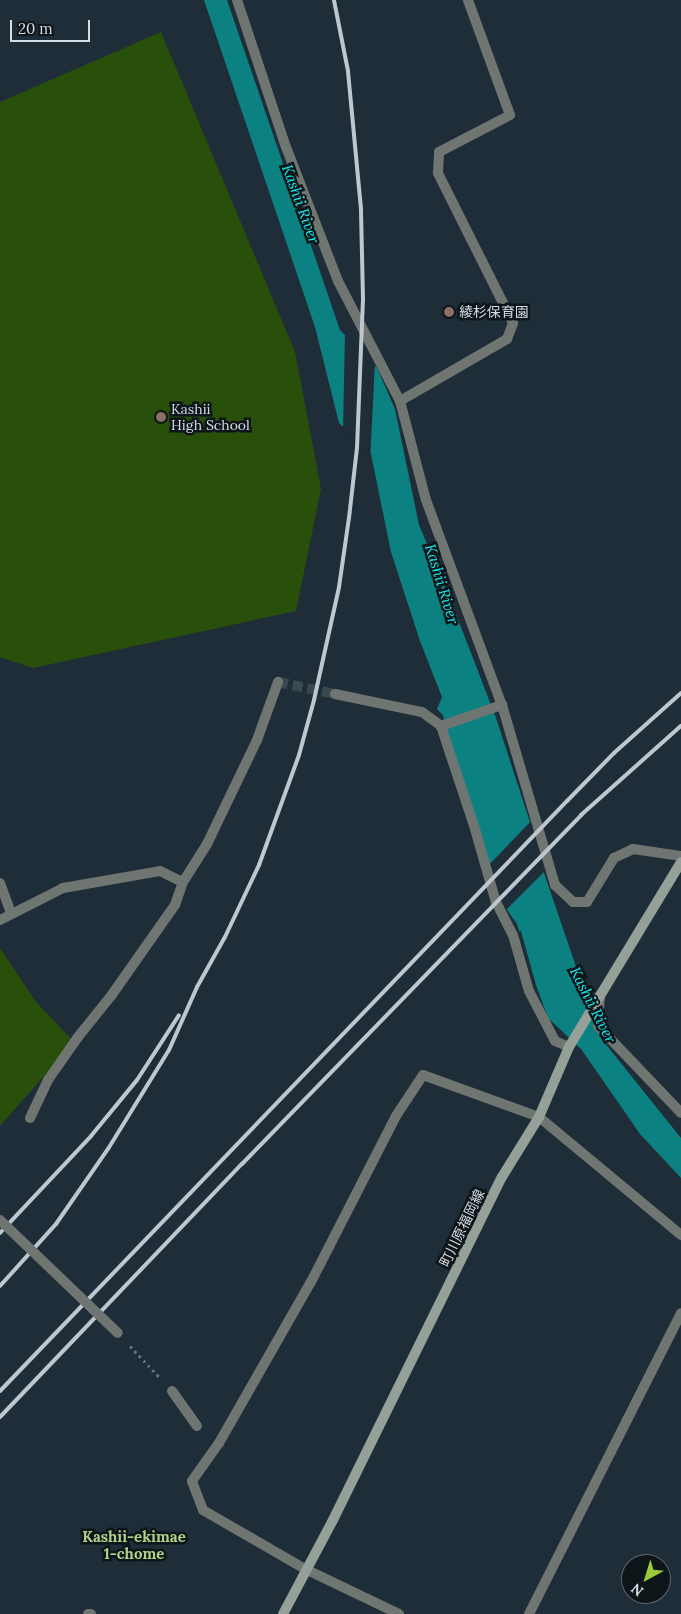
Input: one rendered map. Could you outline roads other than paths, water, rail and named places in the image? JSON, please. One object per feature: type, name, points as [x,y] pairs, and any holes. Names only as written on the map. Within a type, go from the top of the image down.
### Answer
[{"type":"main road","name":"町川原福岡線","points":[[283,1614],[305,1569],[333,1520],[502,1177],[539,1117],[569,1047],[681,862]]},
{"type":"street","points":[[237,0],[286,147],[338,281],[400,401],[426,500],[502,705],[556,885],[573,902],[587,902],[614,858],[633,849],[681,856]]},
{"type":"street","points":[[400,401],[507,339],[513,323],[438,173],[439,152],[510,115],[468,0]]},
{"type":"street","points":[[30,1118],[48,1080],[78,1037],[111,996],[175,905],[183,882],[207,844],[256,740],[278,682]]},
{"type":"street","points":[[335,694],[422,712],[441,726],[475,829],[496,902],[513,935],[529,991],[555,1041],[569,1047]]},
{"type":"street","points":[[441,726],[502,705]]},
{"type":"street","points":[[0,920],[63,888],[160,871],[183,882]]},
{"type":"street","points":[[0,883],[11,913]]},
{"type":"street","points":[[600,995],[598,1026],[681,1112]]},
{"type":"street","points":[[399,1614],[305,1569],[202,1510],[192,1481],[229,1426],[311,1282],[396,1116],[423,1075],[539,1117],[681,1235]]},
{"type":"street","points":[[0,1220],[118,1333]]},
{"type":"street","points":[[529,1614],[681,1313]]},
{"type":"street","points":[[172,1392],[197,1426]]},
{"type":"water","name":"Kashii River","points":[[204,0],[227,0],[340,330],[377,368],[395,409],[419,525],[449,596],[496,718],[530,822],[544,873],[600,1037],[681,1138],[681,1178],[640,1134],[581,1049],[548,1018],[536,985],[521,931],[519,931],[517,924],[496,894],[489,873],[483,839],[446,731],[443,715],[437,709],[442,697],[420,641],[391,552],[371,454],[339,423],[315,327]]},
{"type":"tunnel","points":[[278,682],[335,694]]},
{"type":"railway","points":[[0,1286],[56,1224],[108,1149],[169,1050],[197,987],[225,937],[259,865],[299,755],[314,700],[339,587],[349,518],[357,448],[363,299],[361,209],[348,71],[334,0]]},
{"type":"railway","points":[[0,1391],[567,801],[614,753],[681,693]]},
{"type":"railway","points":[[0,1417],[242,1164],[581,815],[681,726]]},
{"type":"railway","points":[[0,1233],[91,1136],[137,1080],[179,1015]]},
{"type":"place","name":"綾杉保育園","points":[[449,312]]},
{"type":"place","name":"Kashii High School","points":[[161,417]]},
{"type":"district","name":"Kashii-ekimae 1-chome","points":[[134,1544]]}]
